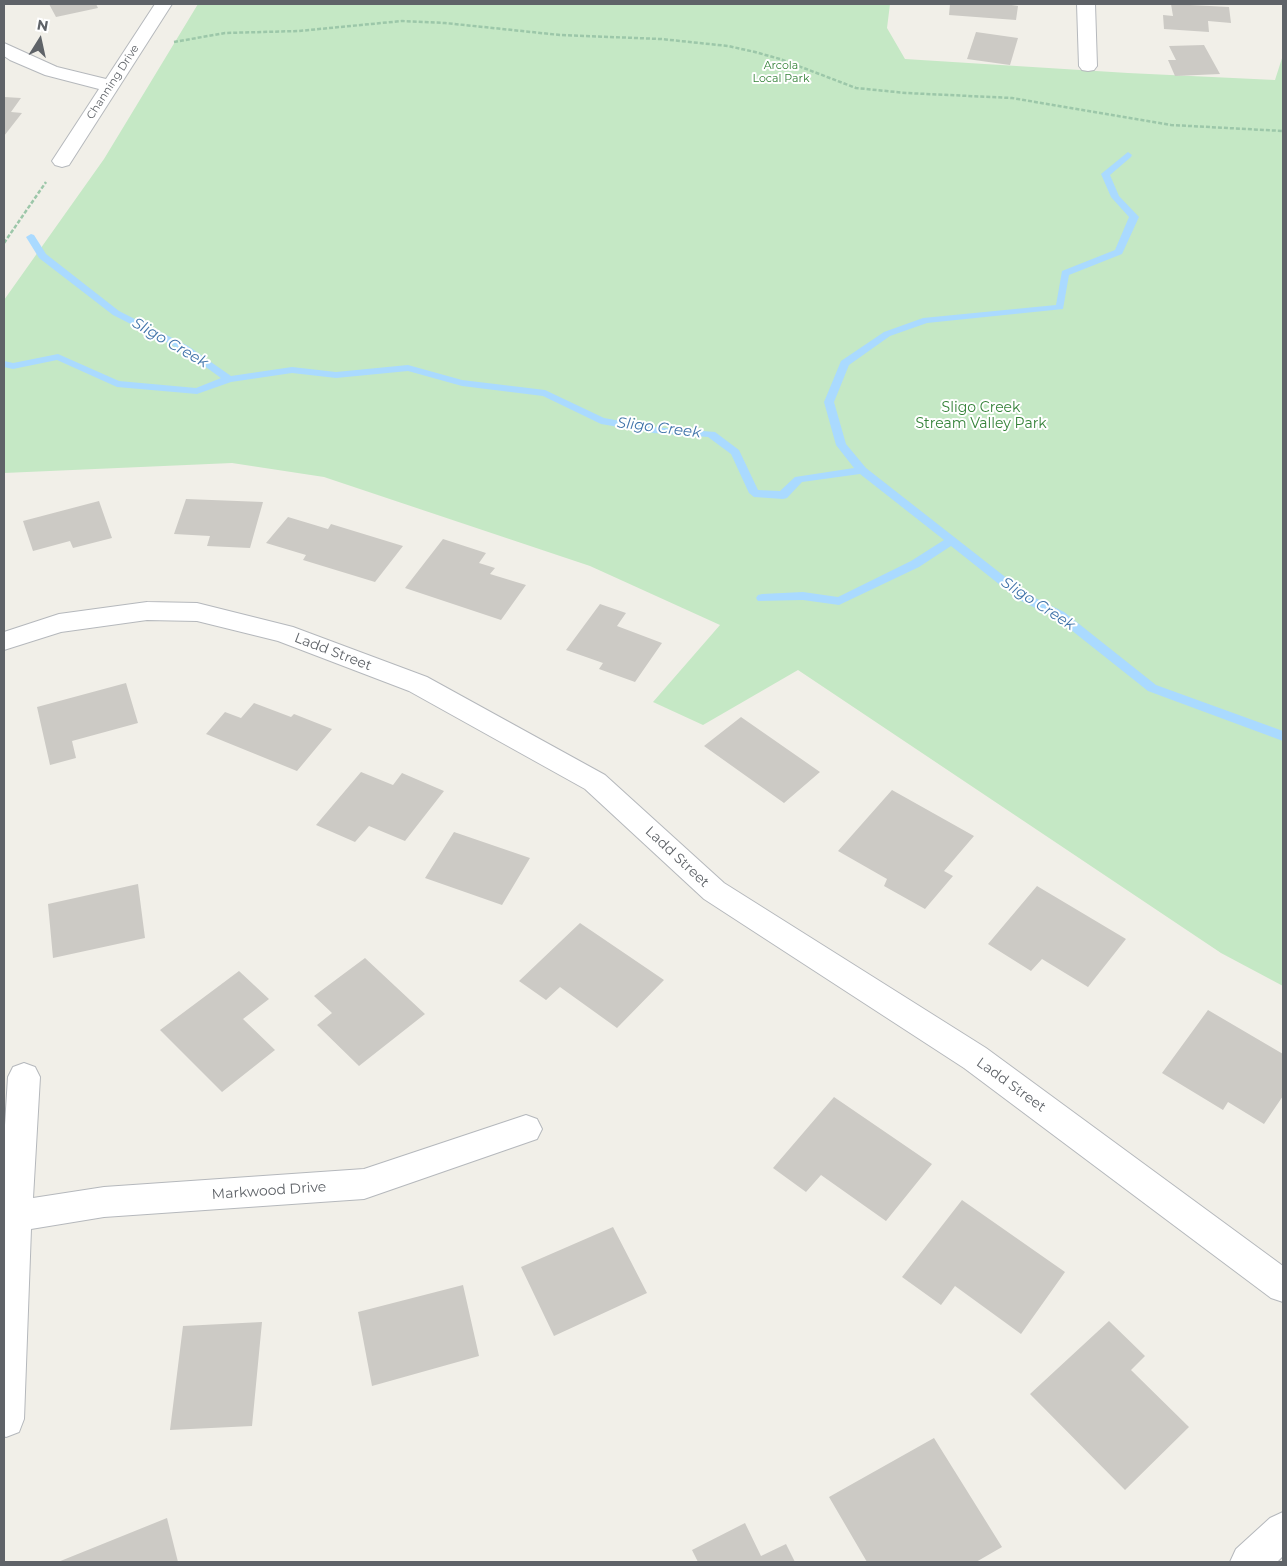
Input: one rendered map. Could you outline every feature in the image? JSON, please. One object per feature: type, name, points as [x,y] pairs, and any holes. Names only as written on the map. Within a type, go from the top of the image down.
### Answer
[{"type":"street","name":"Channing Drive","points":[[62,161],[163,4]]},
{"type":"street","points":[[1086,4],[1088,66]]},
{"type":"street","points":[[4,48],[16,56],[51,71],[111,86]]},
{"type":"street","name":"Ladd Street","points":[[4,641],[59,623],[147,611],[197,612],[284,633],[418,684],[595,782],[714,891],[974,1058],[1283,1286]]},
{"type":"street","points":[[6,1419],[10,1217],[24,1077]]},
{"type":"street","name":"Markwood Drive","points":[[10,1217],[104,1202],[364,1184],[526,1130]]},
{"type":"street","points":[[1249,1562],[1283,1531]]},
{"type":"path","points":[[171,42],[225,33],[299,30],[402,21],[445,23],[544,34],[661,38],[728,46],[755,52],[780,59],[856,88],[906,93],[1012,98],[1171,124],[1283,131]]},
{"type":"path","points":[[4,243],[62,161]]},
{"type":"green space","name":"Sligo Creek Stream Valley Park","points":[[198,4],[890,4],[887,28],[905,59],[1275,80],[1283,55],[1283,986],[1221,953],[798,670],[703,725],[653,702],[720,625],[590,566],[324,477],[232,463],[4,473],[4,300],[104,159]]},
{"type":"building","points":[[49,4],[96,4],[98,8],[56,17]]},
{"type":"building","points":[[950,4],[1005,4],[1018,6],[1016,20],[949,15]]},
{"type":"building","points":[[1171,4],[1229,7],[1231,23],[1208,21],[1209,32],[1164,29],[1163,15],[1173,16]]},
{"type":"building","points":[[976,32],[1018,38],[1010,65],[967,59]]},
{"type":"building","points":[[1204,45],[1220,74],[1175,76],[1168,60],[1176,60],[1169,46]]},
{"type":"building","points":[[4,97],[21,98],[11,112],[22,113],[4,136]]},
{"type":"building","points":[[186,499],[263,502],[250,548],[207,546],[210,536],[174,534]]},
{"type":"building","points":[[99,501],[112,538],[73,548],[70,541],[33,551],[23,521]]},
{"type":"building","points":[[288,517],[328,529],[331,524],[403,546],[375,582],[303,560],[306,555],[266,543]]},
{"type":"building","points":[[443,539],[486,553],[479,563],[495,568],[490,574],[526,585],[501,620],[405,588]]},
{"type":"building","points":[[600,604],[626,613],[617,626],[662,643],[635,682],[599,669],[603,663],[566,650]]},
{"type":"building","points":[[126,683],[138,723],[72,741],[76,758],[50,765],[37,707]]},
{"type":"building","points":[[254,703],[291,717],[294,714],[332,729],[297,771],[206,734],[225,712],[241,718]]},
{"type":"building","points":[[741,717],[820,772],[784,803],[704,746]]},
{"type":"building","points":[[361,772],[393,785],[402,773],[444,791],[405,841],[369,826],[355,842],[316,825]]},
{"type":"building","points":[[892,790],[974,836],[944,871],[953,876],[925,909],[884,886],[887,879],[838,851]]},
{"type":"building","points":[[454,832],[530,858],[502,905],[425,878]]},
{"type":"building","points":[[138,884],[145,938],[53,958],[48,904]]},
{"type":"building","points":[[1037,886],[1126,939],[1088,987],[1042,959],[1031,971],[988,944]]},
{"type":"building","points":[[580,923],[664,980],[617,1028],[560,987],[546,1000],[519,981]]},
{"type":"building","points":[[365,958],[425,1014],[359,1066],[317,1025],[332,1013],[314,996]]},
{"type":"building","points":[[239,971],[269,999],[243,1019],[275,1050],[222,1092],[160,1030]]},
{"type":"building","points":[[1208,1010],[1283,1054],[1283,1096],[1264,1124],[1228,1102],[1223,1110],[1162,1073]]},
{"type":"building","points":[[834,1097],[932,1164],[886,1221],[821,1175],[806,1192],[773,1168]]},
{"type":"building","points":[[962,1200],[1065,1272],[1021,1334],[955,1286],[941,1305],[902,1277]]},
{"type":"building","points":[[613,1227],[647,1293],[554,1336],[521,1267]]},
{"type":"building","points":[[463,1285],[479,1356],[372,1386],[358,1312]]},
{"type":"building","points":[[1109,1321],[1145,1356],[1131,1370],[1189,1427],[1125,1490],[1030,1394]]},
{"type":"building","points":[[262,1322],[252,1426],[170,1430],[183,1326]]},
{"type":"building","points":[[934,1438],[1002,1547],[976,1562],[867,1562],[829,1497]]},
{"type":"building","points":[[167,1518],[178,1562],[58,1562]]},
{"type":"building","points":[[745,1523],[761,1556],[786,1544],[795,1562],[698,1562],[692,1550]]},
{"type":"waterway","points":[[862,470],[841,445],[829,402],[845,363],[887,334],[926,320],[1060,307],[1065,273],[1119,252],[1134,217],[1115,197],[1105,174],[1128,155]]},
{"type":"waterway","name":"Sligo Creek","points":[[31,237],[42,256],[116,313],[185,348],[229,379]]},
{"type":"waterway","points":[[4,364],[13,366],[58,357],[117,384],[197,391],[229,379]]},
{"type":"waterway","name":"Sligo Creek","points":[[229,379],[292,370],[336,375],[408,368],[462,383],[545,393],[601,421],[654,430],[711,434],[735,452],[754,493],[783,495],[799,479],[862,470]]},
{"type":"waterway","name":"Sligo Creek","points":[[862,470],[1023,597],[1060,615],[1152,688],[1283,736]]},
{"type":"waterway","points":[[762,598],[803,596],[839,601],[915,564],[951,541]]},
{"type":"park label","name":"Arcola Local Park","points":[[781,72]]}]
